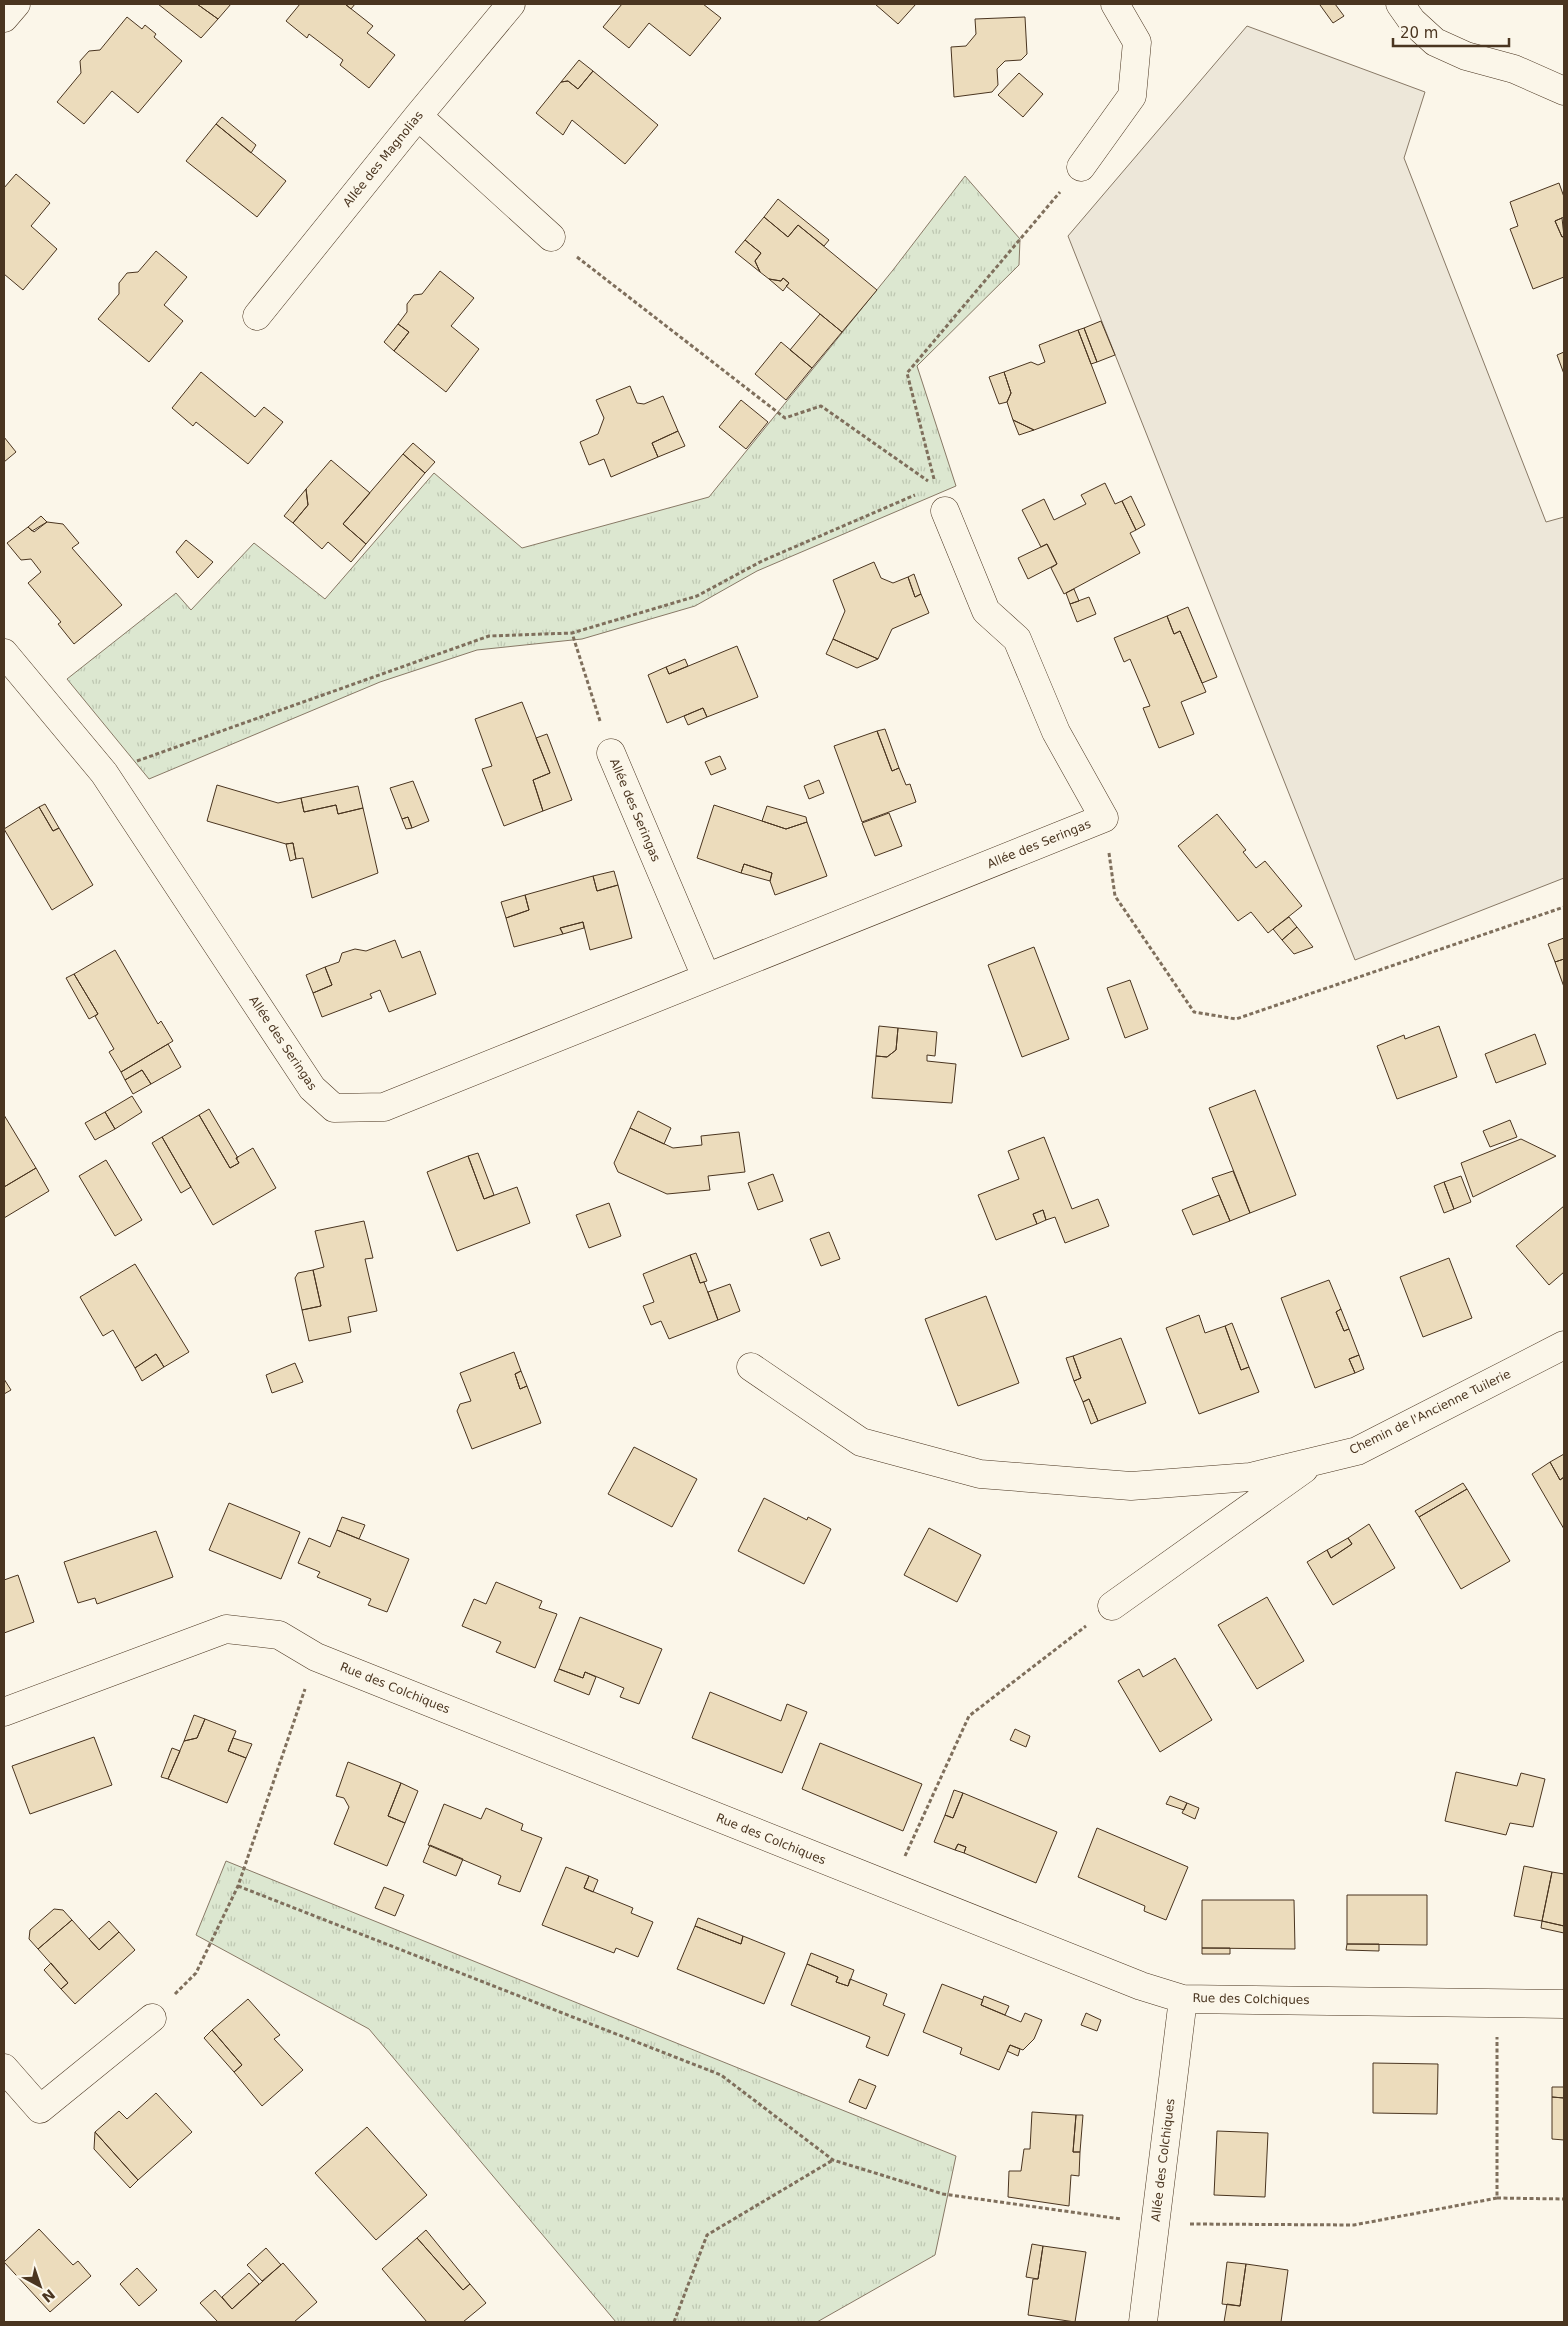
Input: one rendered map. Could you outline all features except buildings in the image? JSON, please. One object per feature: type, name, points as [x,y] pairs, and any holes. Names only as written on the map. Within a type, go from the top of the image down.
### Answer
[{"type":"street","points":[[4,18],[16,4]]},
{"type":"street","name":"Allée des Magnolias","points":[[257,316],[511,4]]},
{"type":"street","points":[[1081,167],[1132,96],[1137,42],[1114,4]]},
{"type":"street","points":[[1400,4],[1412,20],[1435,42],[1466,56],[1514,69],[1564,91]]},
{"type":"street","points":[[418,116],[551,236]]},
{"type":"street","name":"Allée des Seringas","points":[[4,653],[104,773],[312,1088],[334,1108],[384,1107],[1104,818],[1056,732],[1017,639],[986,611],[945,510]]},
{"type":"street","name":"Allée des Seringas","points":[[611,753],[706,977]]},
{"type":"street","name":"Chemin de l'Ancienne Tuilerie","points":[[751,1367],[861,1442],[980,1474],[1131,1486],[1250,1477],[1357,1451],[1564,1345]]},
{"type":"street","points":[[1112,1606],[1315,1461]]},
{"type":"street","name":"Rue des Colchiques","points":[[4,1712],[226,1629],[279,1635],[316,1657],[1141,1986],[1183,1998],[1564,2004]]},
{"type":"street","name":"Allée des Colchiques","points":[[1143,2322],[1183,1998]]},
{"type":"street","points":[[4,2068],[40,2109],[152,2018]]},
{"type":"path","points":[[551,236],[785,418],[821,406],[935,486],[907,373],[1081,167]]},
{"type":"path","points":[[104,773],[489,636],[572,633],[697,596],[762,561],[917,494]]},
{"type":"path","points":[[572,633],[611,753]]},
{"type":"path","points":[[1104,818],[1115,896],[1194,1012],[1236,1019],[1564,907]]},
{"type":"path","points":[[891,1887],[968,1716],[1112,1606]]},
{"type":"path","points":[[152,2018],[196,1973],[238,1886],[316,1657]]},
{"type":"path","points":[[238,1886],[720,2075],[833,2160],[943,2194],[1155,2223],[1354,2225],[1497,2198],[1564,2199]]},
{"type":"path","points":[[1497,2198],[1498,2003]]},
{"type":"path","points":[[674,2322],[706,2235],[833,2160]]},
{"type":"green space","points":[[965,176],[1020,239],[1019,265],[917,366],[956,486],[757,571],[695,606],[582,639],[477,650],[380,682],[149,779],[67,679],[176,593],[191,610],[254,543],[325,599],[434,473],[522,548],[709,497],[893,270]]},
{"type":"green space","points":[[226,1861],[956,2156],[935,2255],[817,2322],[616,2322],[369,2029],[196,1935]]},
{"type":"shaded area","points":[[1247,26],[1425,92],[1404,158],[1546,522],[1564,517],[1564,878],[1355,960],[1068,236]]}]
